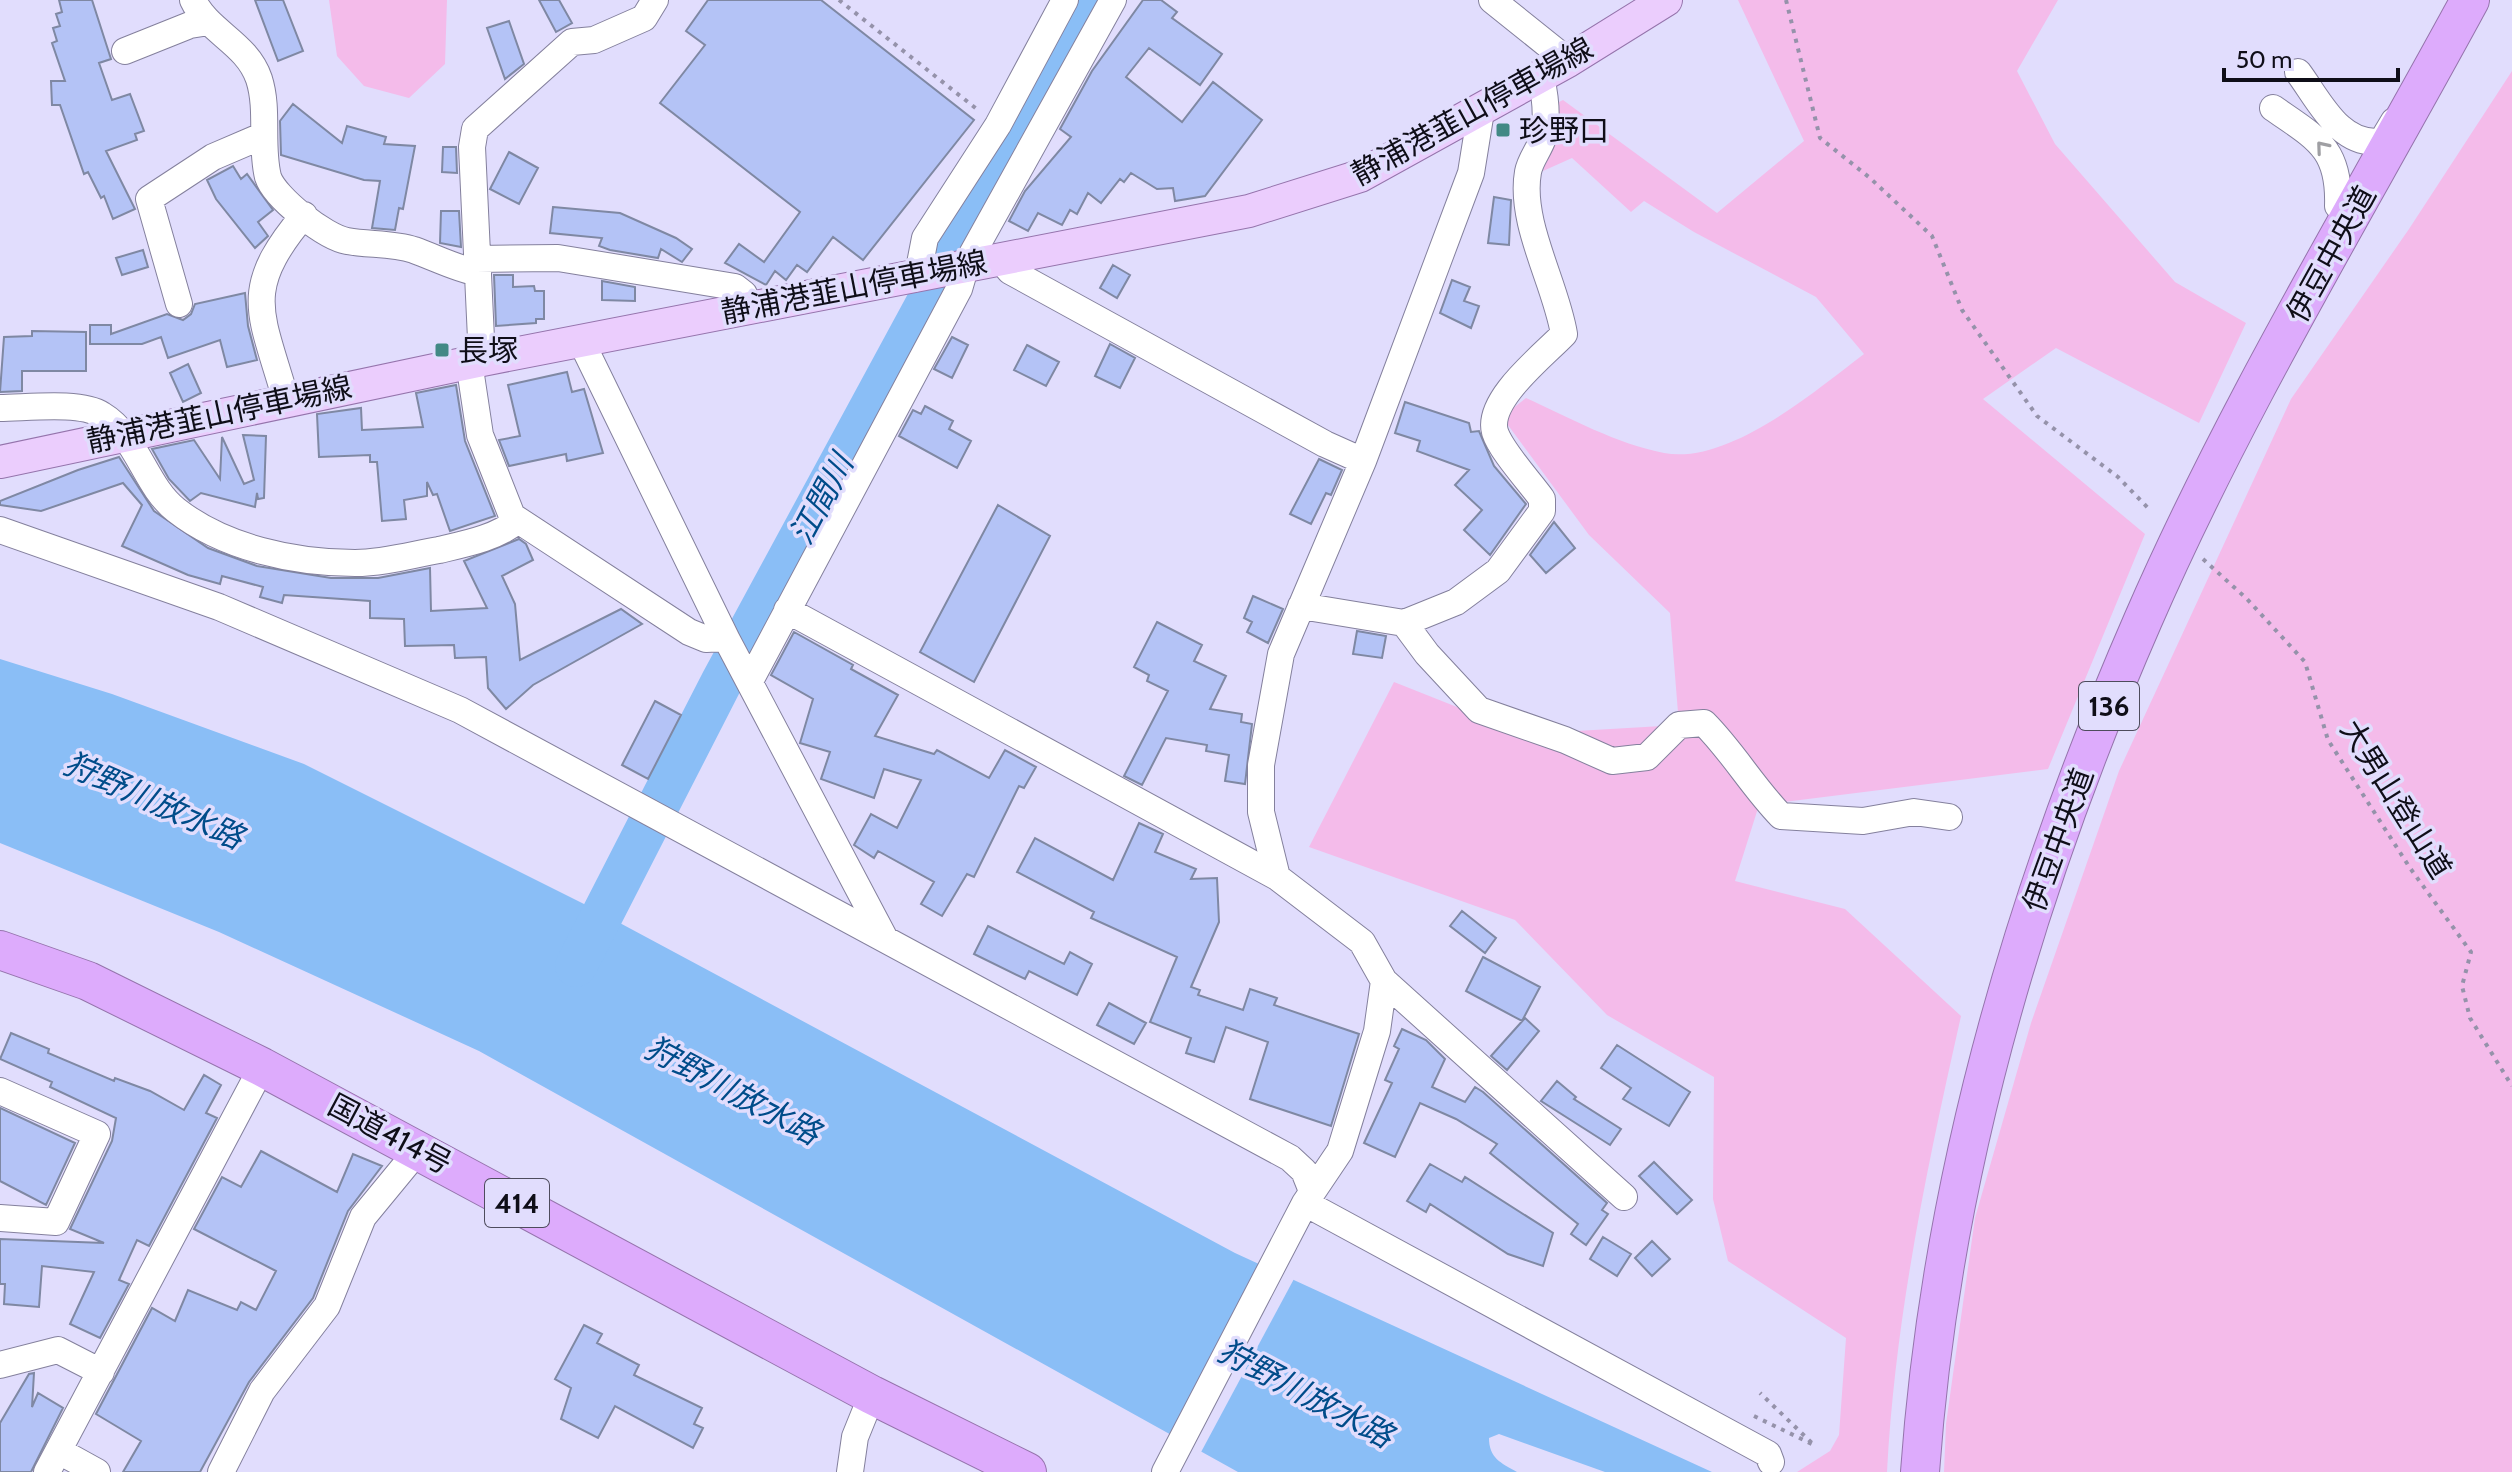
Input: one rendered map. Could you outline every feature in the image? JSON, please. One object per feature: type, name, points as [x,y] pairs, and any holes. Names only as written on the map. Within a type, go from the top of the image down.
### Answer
[{"type":"highway","name":"伊豆中央道","points":[[1906,1472],[1921,1342],[1942,1214],[1977,1049],[2023,897],[2113,648],[2199,469],[2371,143],[2460,3]]},
{"type":"highway","name":"伊豆中央道","points":[[1920,1472],[1932,1343],[1988,1056],[2029,917],[2143,620],[2209,482],[2460,3]]},
{"type":"highway","name":"国道414号","points":[[0,950],[88,981],[262,1067],[872,1395],[1027,1472]]},
{"type":"main road","name":"静浦港韮山停車場線","points":[[0,462],[475,361],[1249,211],[1360,176],[1481,111],[1666,0]]},
{"type":"street","points":[[193,0],[209,22],[229,36],[258,78],[269,180],[278,194],[343,240],[412,249],[477,266],[558,258],[735,287],[744,294],[749,308]]},
{"type":"street","points":[[655,0],[644,18],[594,40],[572,42],[475,129],[475,361],[480,435],[504,503],[518,520],[689,632],[706,639],[726,638]]},
{"type":"street","points":[[925,273],[925,238],[998,125],[1065,0]]},
{"type":"street","points":[[747,677],[787,610],[959,289],[966,265],[1113,0]]},
{"type":"street","points":[[1301,606],[1404,623],[1456,602],[1498,571],[1542,511],[1542,499],[1496,434],[1494,413],[1511,388],[1564,334],[1559,306],[1531,223],[1528,172],[1543,137],[1545,96],[1554,69],[1492,0]]},
{"type":"street","points":[[125,51],[190,25],[209,22]]},
{"type":"street","points":[[2298,72],[2338,127],[2361,142],[2371,143]]},
{"type":"street","points":[[2273,108],[2325,149],[2337,167],[2338,206]]},
{"type":"street","points":[[1277,877],[1261,812],[1261,765],[1281,654],[1363,461],[1471,173],[1481,111]]},
{"type":"street","points":[[179,304],[149,199],[213,157],[262,136]]},
{"type":"street","points":[[286,400],[259,296],[261,280],[271,258],[304,215]]},
{"type":"street","points":[[1000,259],[1010,271],[1311,436],[1363,461]]},
{"type":"street","points":[[581,341],[726,638],[885,939]]},
{"type":"street","points":[[0,408],[93,410],[103,415],[122,434],[178,513],[238,543],[283,556],[357,563],[393,559],[463,545],[495,534],[518,520]]},
{"type":"street","points":[[0,530],[219,607],[460,710],[1290,1158],[1304,1171],[1305,1204]]},
{"type":"street","points":[[787,610],[1277,877],[1362,942],[1384,981],[1624,1197]]},
{"type":"street","points":[[1404,623],[1427,654],[1479,710],[1565,740],[1612,761],[1647,757],[1679,725],[1704,723],[1732,750],[1757,791],[1781,816],[1863,821],[1914,812],[1949,817]]},
{"type":"street","points":[[1165,1472],[1305,1204],[1340,1151],[1377,1031],[1384,981]]},
{"type":"street","points":[[97,1472],[53,1462],[262,1067]]},
{"type":"street","points":[[0,1091],[97,1134],[56,1222],[0,1218]]},
{"type":"street","points":[[221,1472],[262,1391],[327,1306],[363,1217],[419,1149]]},
{"type":"street","points":[[1305,1204],[1617,1369],[1768,1454],[1771,1462]]},
{"type":"street","points":[[0,1365],[58,1350],[101,1372]]},
{"type":"street","points":[[850,1472],[855,1437],[872,1395]]},
{"type":"path","points":[[839,0],[998,125]]},
{"type":"path","points":[[1786,0],[1820,138],[1932,236],[1962,310],[2037,416],[2118,477],[2149,509]]},
{"type":"path","name":"大男山登山道","points":[[2198,554],[2247,599],[2305,662],[2328,740],[2410,868],[2471,952],[2462,986],[2470,1018],[2512,1086]]},
{"type":"path","points":[[1743,1411],[1814,1445],[1760,1393]]},
{"type":"shaded area","points":[[329,0],[447,0],[445,64],[409,98],[364,86],[337,56]]},
{"type":"shaded area","points":[[1738,0],[2058,0],[2017,71],[2055,144],[2175,282],[2246,323],[2199,423],[2056,348],[1983,399],[2145,534],[2048,769],[1759,805],[1735,881],[1845,909],[1961,1016],[1914,1243],[1897,1357],[1887,1472],[1797,1472],[1830,1451],[1839,1435],[1846,1338],[1728,1261],[1713,1199],[1714,1077],[1607,1015],[1515,920],[1309,847],[1394,682],[1525,734],[1679,725],[1670,613],[1589,535],[1502,417],[1526,398],[1594,430],[1646,449],[1689,454],[1716,448],[1770,422],[1864,354],[1816,297],[1694,232],[1644,201],[1631,212],[1572,158],[1543,171],[1553,135],[1555,104],[1563,100],[1717,213],[1804,141]]},
{"type":"shaded area","points":[[2512,71],[2512,1472],[1944,1472],[1946,1424],[1975,1218],[2031,1023],[2119,771],[2291,399],[2409,229]]},
{"type":"water","name":"狩野川放水路","points":[[0,659],[112,694],[304,764],[590,907],[1235,1253],[1712,1472],[1605,1472],[1499,1434],[1489,1438],[1491,1450],[1501,1463],[1517,1472],[1238,1472],[479,1051],[219,932],[0,843]]},
{"type":"pier","points":[[1265,1263],[1295,1277],[1200,1454],[1171,1438]]},
{"type":"building","points":[[59,0],[92,0],[111,59],[99,63],[112,100],[130,94],[144,131],[135,134],[137,140],[106,151],[135,209],[113,219],[104,196],[101,198],[88,172],[84,174],[60,105],[52,105],[51,81],[65,81],[52,43],[57,41],[53,28],[60,26],[56,14],[62,12]]},
{"type":"building","points":[[255,0],[283,0],[303,51],[278,61]]},
{"type":"building","points":[[539,0],[559,0],[572,23],[556,32]]},
{"type":"building","points":[[708,0],[821,0],[974,120],[863,260],[833,237],[807,272],[797,265],[786,280],[775,271],[766,285],[725,263],[739,244],[764,262],[800,212],[660,103],[705,45],[686,31]]},
{"type":"building","points":[[1143,0],[1161,0],[1177,12],[1172,18],[1222,54],[1200,85],[1149,48],[1126,77],[1182,122],[1213,82],[1262,120],[1205,196],[1175,201],[1173,188],[1157,189],[1131,173],[1124,182],[1120,179],[1101,203],[1088,193],[1077,214],[1070,210],[1062,225],[1038,213],[1028,231],[1009,221],[1025,191],[1071,137],[1060,129],[1092,71]]},
{"type":"building","points":[[509,21],[524,64],[505,79],[487,28]]},
{"type":"building","points":[[293,104],[342,143],[347,126],[386,137],[384,144],[415,146],[403,209],[399,208],[395,230],[372,228],[380,181],[364,180],[281,155],[280,121]]},
{"type":"building","points":[[443,147],[456,147],[457,173],[442,172]]},
{"type":"building","points":[[509,152],[538,168],[519,204],[490,189]]},
{"type":"building","points":[[233,166],[241,179],[247,174],[273,210],[258,222],[268,236],[255,248],[216,199],[207,180]]},
{"type":"building","points":[[1494,197],[1511,200],[1509,245],[1488,243]]},
{"type":"building","points":[[553,207],[620,213],[676,238],[692,249],[682,262],[661,249],[658,258],[610,250],[599,246],[602,238],[550,233]]},
{"type":"building","points":[[441,211],[459,211],[461,247],[440,243]]},
{"type":"building","points":[[143,250],[148,267],[122,275],[116,258]]},
{"type":"building","points":[[1113,265],[1130,275],[1117,298],[1100,288]]},
{"type":"building","points":[[494,275],[513,275],[513,287],[534,286],[535,291],[544,291],[544,319],[536,319],[536,323],[496,326]]},
{"type":"building","points":[[1452,280],[1470,287],[1464,301],[1479,306],[1471,328],[1440,313]]},
{"type":"building","points":[[602,281],[635,287],[635,301],[602,300]]},
{"type":"building","points":[[245,293],[248,326],[257,360],[227,367],[220,340],[168,358],[161,337],[142,344],[90,344],[90,325],[111,325],[111,334],[167,314],[183,320],[191,314],[195,304]]},
{"type":"building","points":[[32,331],[86,332],[86,371],[22,371],[22,391],[0,392],[4,337],[32,336]]},
{"type":"building","points":[[952,337],[968,345],[952,378],[934,369]]},
{"type":"building","points":[[1110,344],[1135,358],[1120,388],[1095,376]]},
{"type":"building","points":[[1027,345],[1059,362],[1046,386],[1014,370]]},
{"type":"building","points":[[188,364],[201,393],[183,402],[170,373]]},
{"type":"building","points":[[567,372],[572,392],[584,389],[603,453],[567,461],[566,454],[509,466],[499,440],[520,436],[508,385]]},
{"type":"building","points":[[456,385],[465,441],[495,516],[450,531],[437,494],[433,495],[427,482],[427,496],[404,500],[406,519],[382,521],[377,462],[370,462],[370,455],[319,457],[317,414],[361,408],[362,430],[423,427],[416,393]]},
{"type":"building","points":[[1405,402],[1469,423],[1471,432],[1479,431],[1494,466],[1526,504],[1490,555],[1464,530],[1482,510],[1455,485],[1469,470],[1417,451],[1420,441],[1395,433]]},
{"type":"building","points":[[925,406],[953,421],[949,429],[971,441],[957,468],[899,436],[913,410],[921,414]]},
{"type":"building","points":[[243,435],[266,436],[264,498],[258,499],[257,493],[255,507],[201,493],[190,501],[169,479],[152,449],[194,440],[220,479],[222,437],[244,484],[254,480]]},
{"type":"building","points":[[119,457],[154,511],[208,548],[257,566],[331,578],[378,578],[430,568],[431,611],[487,608],[464,561],[519,539],[526,544],[533,560],[502,576],[515,604],[520,660],[621,609],[642,624],[533,685],[506,709],[488,688],[486,657],[455,658],[454,645],[405,646],[404,619],[370,618],[370,601],[284,595],[282,603],[260,597],[263,587],[222,576],[220,584],[188,575],[122,546],[142,505],[123,483],[41,511],[0,505],[0,501]]},
{"type":"building","points":[[1319,459],[1342,470],[1331,495],[1326,493],[1311,524],[1290,514]]},
{"type":"building","points":[[998,505],[1050,536],[974,682],[920,652]]},
{"type":"building","points":[[1554,522],[1575,548],[1546,573],[1530,555]]},
{"type":"building","points":[[1253,596],[1283,609],[1268,643],[1247,632],[1252,622],[1244,618]]},
{"type":"building","points":[[1157,622],[1202,645],[1194,661],[1226,676],[1210,709],[1242,714],[1241,722],[1252,724],[1245,784],[1225,781],[1229,755],[1206,751],[1207,745],[1166,738],[1142,785],[1124,776],[1168,691],[1147,681],[1149,675],[1134,667]]},
{"type":"building","points":[[1357,631],[1386,636],[1382,658],[1353,654]]},
{"type":"building","points":[[794,632],[898,695],[875,736],[934,754],[937,750],[989,778],[1005,750],[1036,767],[1024,788],[1019,786],[974,877],[967,874],[942,916],[921,904],[934,882],[878,851],[874,858],[854,845],[871,814],[897,828],[921,780],[884,769],[874,798],[821,779],[830,752],[800,743],[813,699],[771,675]]},
{"type":"building","points":[[655,701],[681,715],[648,779],[622,765]]},
{"type":"building","points":[[1139,823],[1163,834],[1155,852],[1196,869],[1191,879],[1217,878],[1219,922],[1191,987],[1200,990],[1198,995],[1243,1010],[1250,989],[1277,998],[1274,1005],[1359,1034],[1331,1126],[1250,1099],[1268,1042],[1226,1027],[1214,1062],[1186,1053],[1191,1038],[1150,1022],[1177,957],[1091,918],[1094,912],[1017,872],[1035,838],[1113,880]]},
{"type":"building","points":[[1462,911],[1496,938],[1485,953],[1450,926]]},
{"type":"building","points":[[988,926],[1064,964],[1070,952],[1092,964],[1077,995],[1029,971],[1025,979],[974,954]]},
{"type":"building","points":[[1483,957],[1540,987],[1522,1021],[1466,991]]},
{"type":"building","points":[[1109,1003],[1146,1023],[1134,1044],[1097,1025]]},
{"type":"building","points":[[1525,1018],[1539,1031],[1507,1070],[1491,1056]]},
{"type":"building","points":[[1402,1029],[1426,1040],[1445,1059],[1432,1087],[1465,1102],[1475,1087],[1483,1092],[1607,1203],[1602,1210],[1608,1214],[1586,1245],[1571,1234],[1578,1224],[1490,1153],[1497,1144],[1456,1119],[1420,1103],[1395,1157],[1364,1143],[1392,1083],[1385,1080],[1399,1049],[1394,1046]]},
{"type":"building","points":[[11,1033],[49,1049],[48,1053],[114,1081],[115,1078],[150,1091],[184,1110],[204,1075],[221,1085],[206,1113],[217,1118],[149,1246],[137,1240],[119,1280],[129,1284],[100,1338],[70,1324],[94,1272],[42,1266],[39,1307],[4,1304],[5,1284],[0,1284],[0,1239],[104,1243],[70,1229],[112,1141],[116,1118],[50,1087],[52,1082],[0,1059]]},
{"type":"building","points":[[1617,1045],[1690,1092],[1669,1126],[1623,1099],[1631,1088],[1601,1068]]},
{"type":"building","points":[[1557,1081],[1576,1097],[1574,1099],[1621,1129],[1610,1145],[1541,1101]]},
{"type":"building","points":[[0,1108],[75,1143],[46,1205],[0,1181]]},
{"type":"building","points":[[261,1151],[337,1192],[353,1154],[382,1166],[348,1211],[313,1298],[249,1382],[200,1472],[123,1472],[141,1441],[96,1414],[152,1308],[175,1321],[188,1290],[237,1310],[241,1302],[256,1310],[276,1271],[194,1229],[222,1177],[241,1187]]},
{"type":"building","points":[[1654,1162],[1692,1200],[1677,1214],[1639,1176]]},
{"type":"building","points":[[1430,1164],[1462,1182],[1465,1177],[1553,1233],[1543,1266],[1508,1254],[1430,1204],[1426,1212],[1407,1201]]},
{"type":"building","points":[[1603,1237],[1631,1254],[1617,1276],[1590,1259]]},
{"type":"building","points":[[1652,1241],[1670,1259],[1652,1276],[1635,1258]]},
{"type":"building","points":[[584,1325],[602,1334],[597,1343],[639,1365],[634,1375],[702,1408],[694,1424],[703,1428],[693,1448],[615,1406],[598,1438],[561,1419],[571,1388],[555,1379]]},
{"type":"building","points":[[34,1373],[32,1407],[38,1393],[63,1408],[31,1472],[0,1472],[0,1423],[29,1374]]},
{"type":"waterway","name":"江間川","points":[[576,966],[721,683],[1091,0]]},
{"type":"place","name":"珍野口","points":[[1503,130]]},
{"type":"place","name":"長塚","points":[[442,350]]}]
